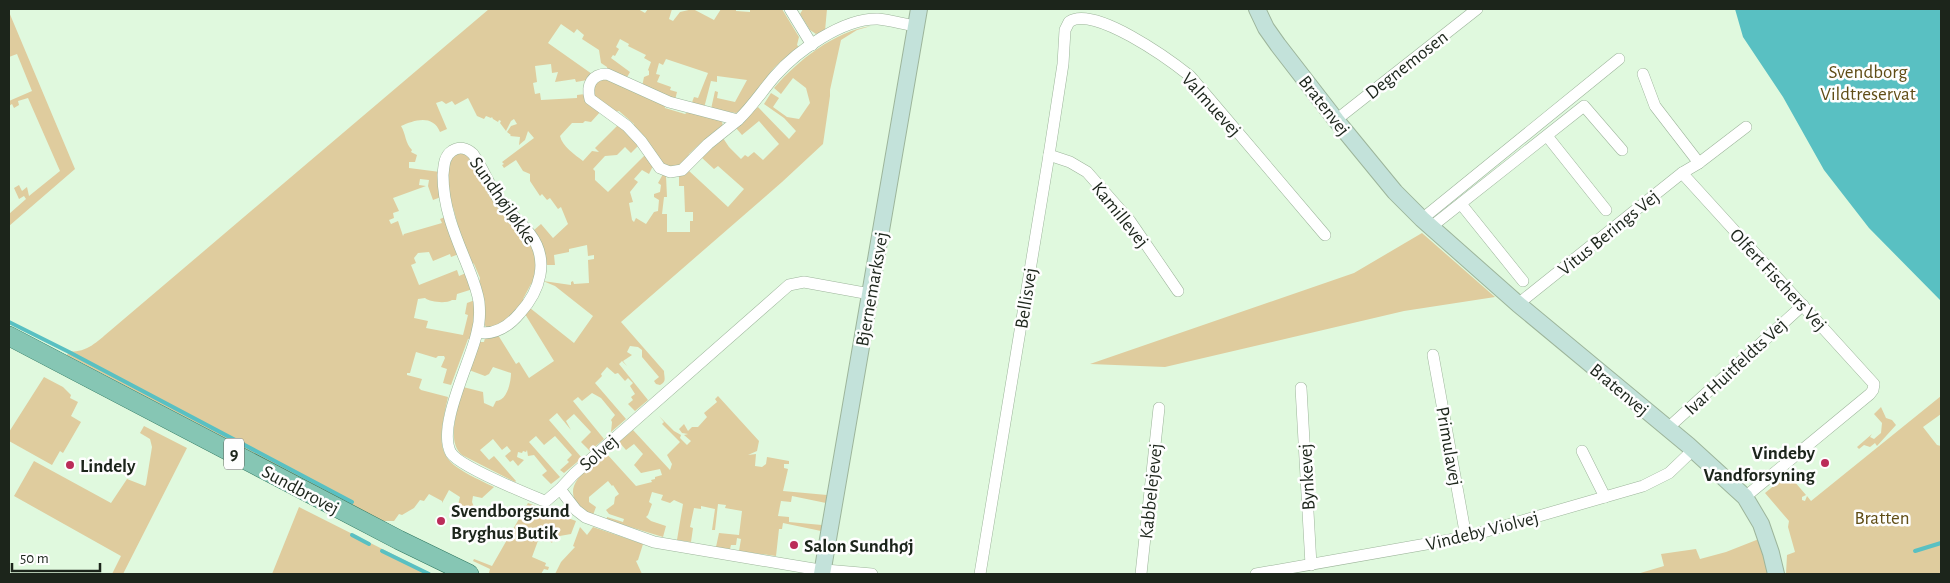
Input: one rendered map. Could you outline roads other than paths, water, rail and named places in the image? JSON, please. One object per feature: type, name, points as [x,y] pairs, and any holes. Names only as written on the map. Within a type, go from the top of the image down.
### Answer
[{"type":"main road","name":"Sundbrovej","points":[[9,336],[387,534],[468,573]]},
{"type":"street","points":[[790,9],[812,45]]},
{"type":"street","name":"Bjernemarksvej","points":[[823,573],[919,9]]},
{"type":"street","name":"Bratenvej","points":[[1256,9],[1278,45],[1336,120],[1395,192],[1426,223],[1518,304],[1668,428],[1745,496],[1757,514],[1765,532],[1776,574]]},
{"type":"street","name":"Degnemosen","points":[[1336,120],[1477,9]]},
{"type":"street","name":"Valmuevej","points":[[1069,22],[1079,18],[1110,26],[1152,49],[1190,76],[1325,235]]},
{"type":"street","points":[[738,120],[668,102],[610,75],[602,74],[595,77],[589,86],[592,101],[627,126],[645,146],[660,168],[670,172],[682,170],[708,144],[738,120],[752,107],[783,67],[812,45],[840,28],[862,21],[878,19],[916,26]]},
{"type":"street","name":"Bellisvej","points":[[980,574],[1049,155],[1063,64],[1065,30],[1069,22]]},
{"type":"street","points":[[1426,223],[1619,60]]},
{"type":"street","points":[[1644,74],[1655,106],[1699,163]]},
{"type":"street","points":[[1426,223],[1461,204],[1584,106],[1622,150]]},
{"type":"street","name":"Vitus Berings Vej","points":[[1518,304],[1682,174],[1746,127]]},
{"type":"street","points":[[1547,136],[1606,210]]},
{"type":"street","name":"Sundhøjløkke","points":[[478,332],[488,334],[496,332],[508,325],[519,315],[536,290],[540,277],[541,262],[532,236],[500,201],[474,155],[469,150],[458,148],[450,152],[445,160],[444,192],[451,226],[477,291],[479,315],[478,332],[458,386],[451,414],[448,438],[451,452],[455,458],[502,483],[542,500],[546,501],[560,489]]},
{"type":"street","name":"Kamillevej","points":[[1049,155],[1070,162],[1087,172],[1130,221],[1178,291]]},
{"type":"street","name":"Olfert Fischers Vej","points":[[1682,174],[1870,378],[1874,386],[1870,394],[1745,496]]},
{"type":"street","points":[[1461,204],[1523,281]]},
{"type":"street","name":"Solvej","points":[[560,489],[581,467],[789,285],[804,282],[870,294]]},
{"type":"street","name":"Ivar Huitfeldts Vej","points":[[1668,428],[1803,305]]},
{"type":"street","name":"Primulavej","points":[[1434,355],[1466,537]]},
{"type":"street","name":"Bynkevej","points":[[1301,388],[1310,566]]},
{"type":"street","name":"Kabbelejevej","points":[[1141,574],[1159,408]]},
{"type":"street","name":"Vindeby Violvej","points":[[1256,574],[1466,537],[1642,486],[1670,473],[1693,450]]},
{"type":"street","points":[[1582,451],[1605,497]]},
{"type":"street","points":[[560,489],[583,516],[627,533],[665,544],[823,573],[872,574]]},
{"type":"water","name":"Svendborg Vildtreservat","points":[[1735,9],[1941,9],[1941,301],[1869,228],[1824,170],[1783,97],[1743,37]]},
{"type":"waterway","points":[[9,322],[352,502]]},
{"type":"waterway","points":[[352,535],[369,544]]},
{"type":"waterway","points":[[1915,551],[1941,543]]},
{"type":"waterway","points":[[382,551],[429,574]]},
{"type":"place","name":"Vindeby Vandforsyning","points":[[1825,463]]},
{"type":"place","name":"Lindely","points":[[70,465]]},
{"type":"place","name":"Svendborgsund Bryghus Butik","points":[[441,521]]},
{"type":"place","name":"Salon Sundhøj","points":[[794,545]]},
{"type":"park label","name":"Bratten","points":[[1882,517]]}]
